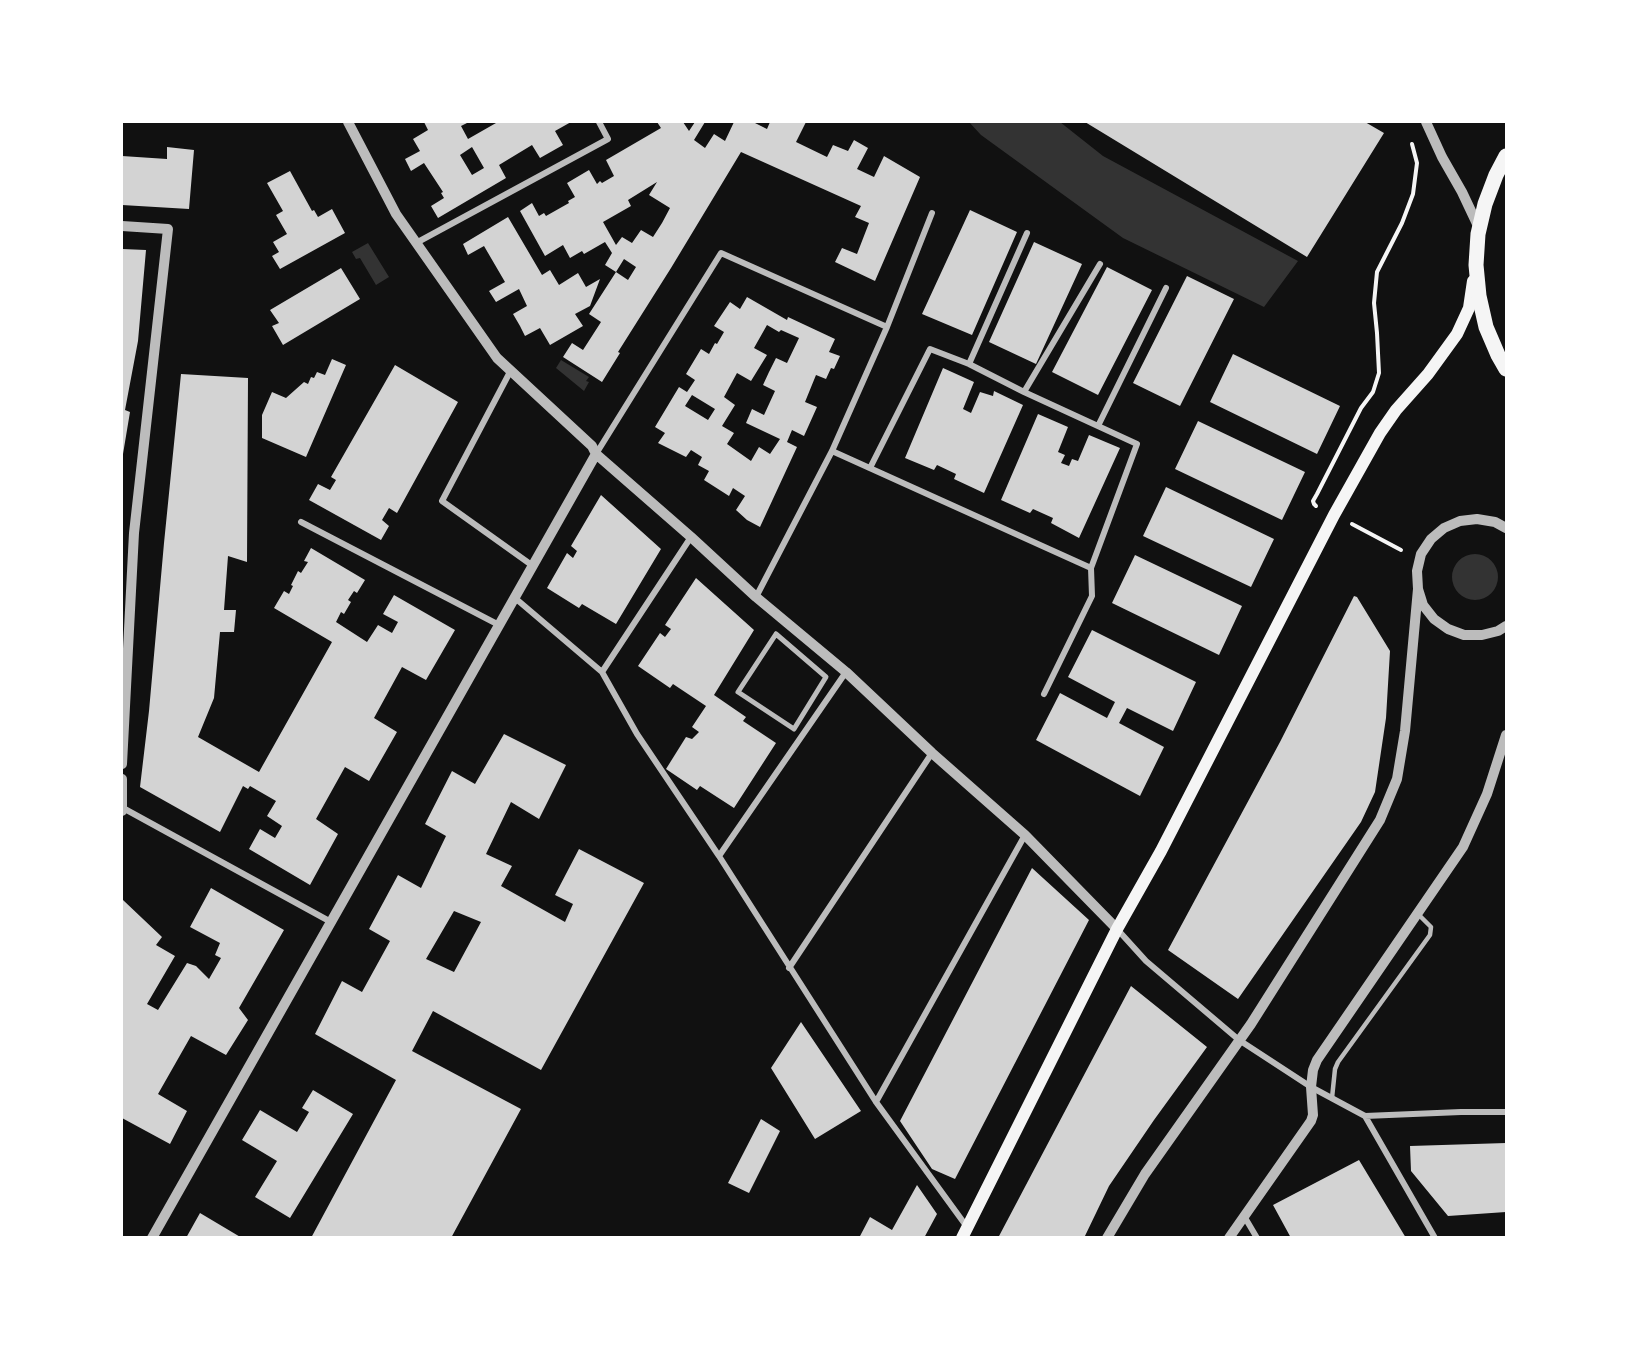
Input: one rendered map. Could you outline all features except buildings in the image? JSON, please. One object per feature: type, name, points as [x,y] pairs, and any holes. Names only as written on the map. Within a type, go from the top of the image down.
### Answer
[{"type":"main road","points":[[965,1233],[1117,929],[1161,850],[1334,515],[1380,433],[1457,334],[1469,308],[1485,204],[1506,156]]},
{"type":"main road","points":[[1477,259],[1479,296],[1486,327],[1506,369]]},
{"type":"street","points":[[348,122],[396,214],[498,358],[592,446],[596,454],[756,597],[846,672],[932,753],[1025,835],[1146,961],[1239,1040],[1311,1087],[1365,1116],[1506,1112]]},
{"type":"street","points":[[416,243],[608,139],[599,122]]},
{"type":"street","points":[[1426,122],[1480,228]]},
{"type":"street","points":[[756,597],[832,451],[887,327],[932,213]]},
{"type":"street","points":[[122,226],[168,229],[135,533],[122,765]]},
{"type":"street","points":[[969,364],[1027,233]]},
{"type":"street","points":[[152,1238],[596,454],[721,253],[887,327]]},
{"type":"street","points":[[1024,392],[1100,264]]},
{"type":"street","points":[[1098,426],[1166,288]]},
{"type":"street","points":[[870,468],[930,349],[969,364],[1137,444],[1091,568],[1092,596],[1044,694]]},
{"type":"street","points":[[511,370],[442,501],[533,566]]},
{"type":"street","points":[[832,451],[1091,568]]},
{"type":"street","points":[[1107,1238],[1145,1174],[1251,1024],[1380,820],[1388,803],[1396,779],[1405,731],[1418,585],[1417,571],[1421,554],[1431,539],[1444,528],[1460,521],[1478,519],[1495,522],[1506,528]]},
{"type":"street","points":[[301,522],[499,625]]},
{"type":"street","points":[[602,672],[691,537]]},
{"type":"street","points":[[1418,585],[1423,605],[1434,619],[1448,629],[1464,635],[1482,635],[1498,631],[1506,626]]},
{"type":"street","points":[[515,598],[602,672],[637,734],[719,856],[876,1102],[965,1233]]},
{"type":"street","points":[[776,634],[826,677],[794,729],[738,692],[776,634]]},
{"type":"street","points":[[719,856],[846,672]]},
{"type":"street","points":[[1229,1238],[1311,1121],[1313,1115],[1311,1087],[1317,1060],[1456,857],[1478,817],[1494,776],[1506,735]]},
{"type":"street","points":[[789,968],[932,753]]},
{"type":"street","points":[[122,779],[122,810],[331,922]]},
{"type":"street","points":[[876,1102],[1025,835]]},
{"type":"street","points":[[1365,1116],[1435,1238]]},
{"type":"street","points":[[1244,1216],[1257,1238]]},
{"type":"lane","points":[[1332,1098],[1335,1069],[1338,1062],[1430,935],[1431,927],[1418,913]]},
{"type":"path","points":[[1411,141],[1417,164],[1413,194],[1402,223],[1377,272],[1374,303],[1379,373],[1373,392],[1361,408],[1313,501],[1314,504],[1408,554],[1414,564],[1418,585]]},
{"type":"shaded area","points":[[969,122],[1060,122],[1103,156],[1298,261],[1264,307],[1123,238],[981,135]]},
{"type":"shaded area","points":[[368,243],[389,277],[376,285],[360,258],[356,259],[352,252]]},
{"type":"shaded area","points":[[561,360],[589,377],[584,391],[556,368]]},
{"type":"shaded area","points":[[1475,554],[1491,561],[1498,577],[1491,593],[1475,600],[1459,593],[1452,577],[1459,561]]}]
